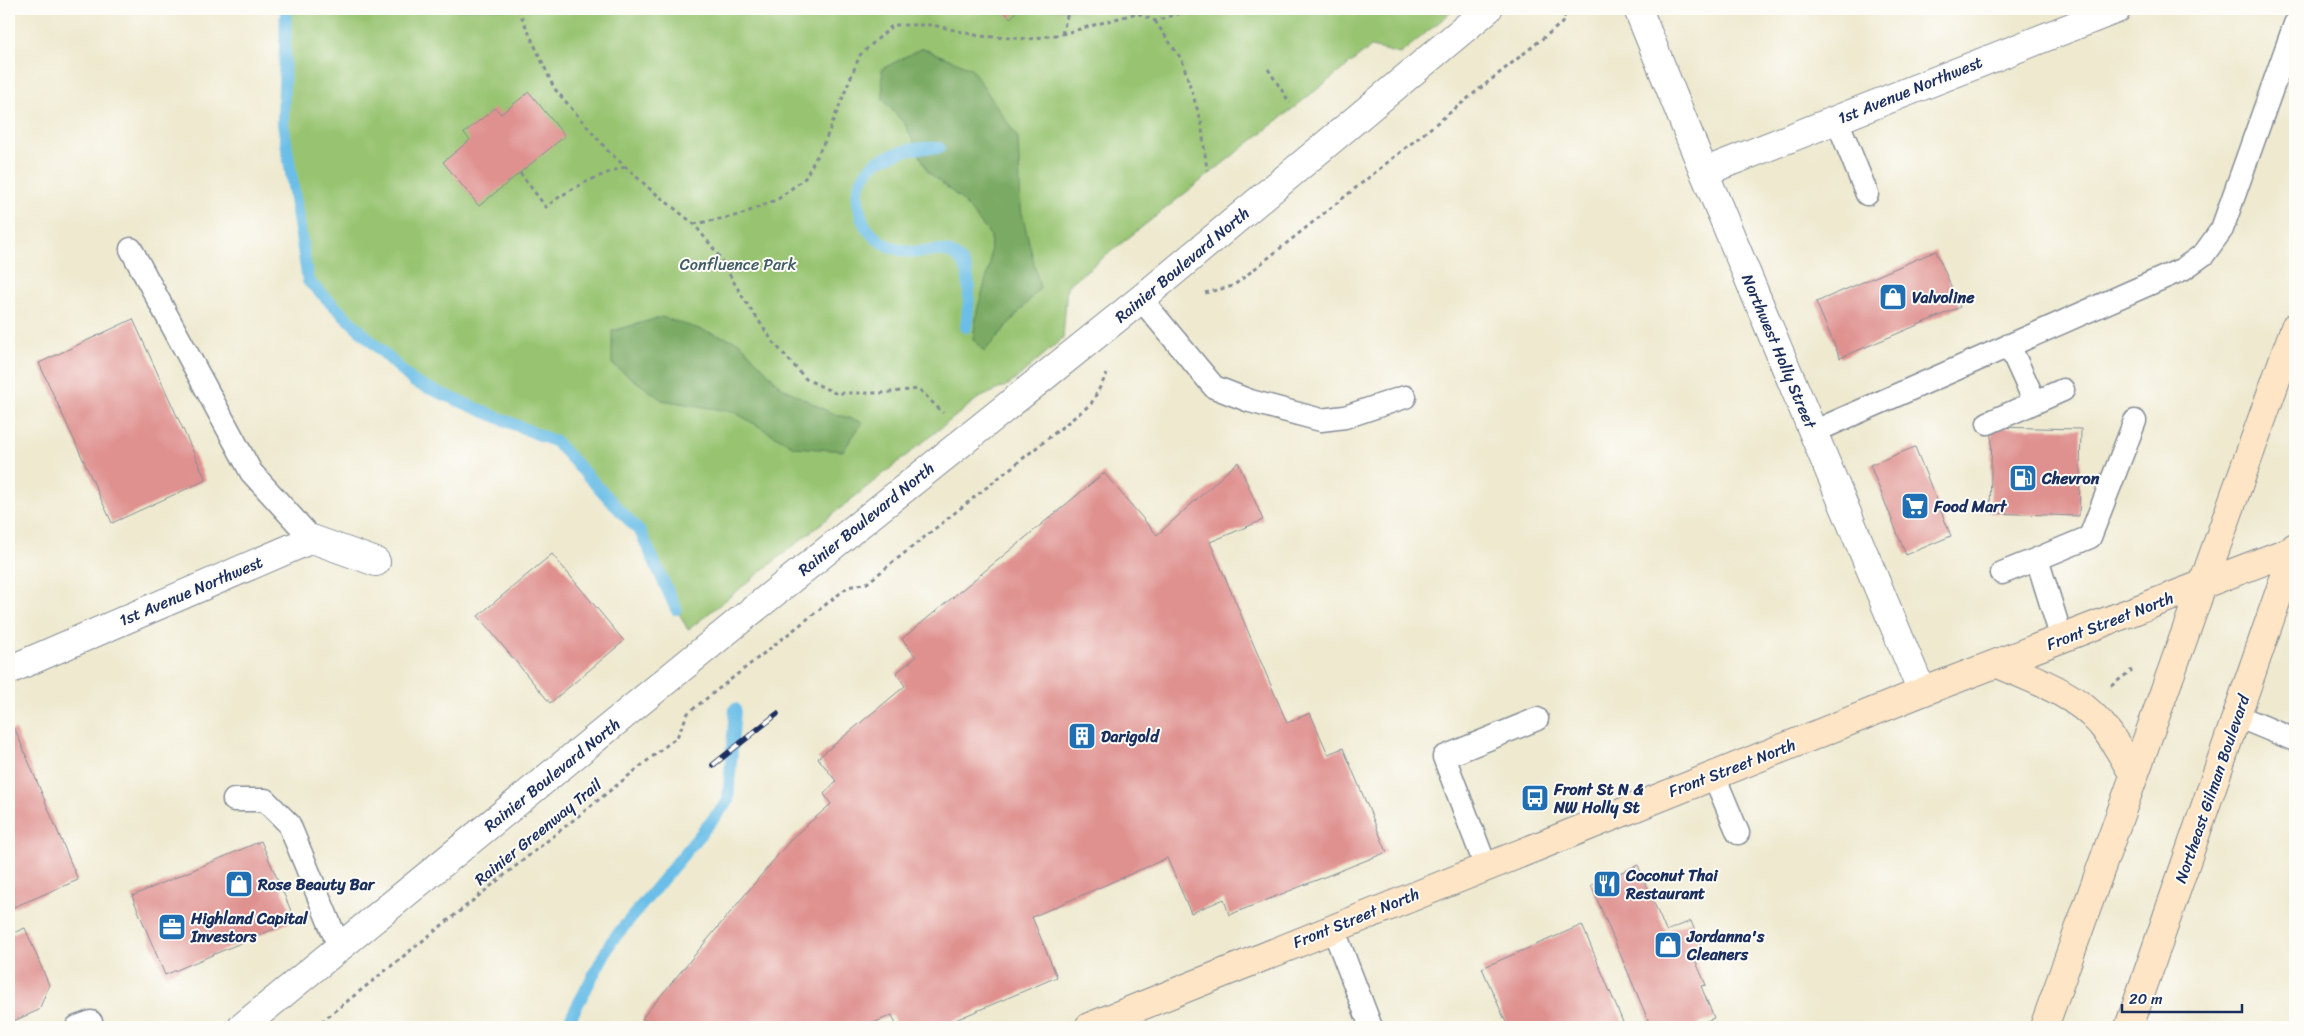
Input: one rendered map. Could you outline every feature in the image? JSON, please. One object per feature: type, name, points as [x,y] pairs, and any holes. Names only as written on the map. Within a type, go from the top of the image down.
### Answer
[{"type":"main road","points":[[2044,1027],[2295,327]]},
{"type":"main road","name":"Front Street North","points":[[1088,1027],[1922,692],[2295,549]]},
{"type":"main road","name":"Northeast Gilman Boulevard","points":[[2129,1027],[2295,549]]},
{"type":"main road","points":[[1998,664],[2043,684],[2085,709],[2101,723],[2134,776]]},
{"type":"street","name":"Rainier Boulevard North","points":[[242,1027],[340,949],[666,680],[1141,299],[1488,9]]},
{"type":"street","name":"Northwest Holly Street","points":[[1638,9],[1812,432],[1922,692]]},
{"type":"street","name":"1st Avenue Northwest","points":[[1704,172],[2117,9]]},
{"type":"street","name":"1st Avenue Northwest","points":[[9,670],[312,539]]},
{"type":"street","points":[[312,539],[376,562]]},
{"type":"lane","points":[[1812,432],[2183,269],[2204,254],[2222,230],[2295,24]]},
{"type":"lane","points":[[1837,120],[1868,194]]},
{"type":"lane","points":[[131,249],[251,472],[312,539]]},
{"type":"lane","points":[[1141,299],[1214,387],[1250,401],[1321,420],[1345,417],[1405,397]]},
{"type":"lane","points":[[2009,345],[2035,402]]},
{"type":"lane","points":[[1988,423],[2063,390]]},
{"type":"lane","points":[[2002,572],[2090,537],[2135,421]]},
{"type":"lane","points":[[2037,559],[2062,639]]},
{"type":"lane","points":[[2237,716],[2295,740]]},
{"type":"lane","points":[[1486,867],[1444,757],[1538,718]]},
{"type":"lane","points":[[1714,776],[1738,834]]},
{"type":"lane","points":[[234,800],[265,800],[290,824],[340,949]]},
{"type":"lane","points":[[1333,928],[1371,1027]]},
{"type":"lane","points":[[76,1027],[91,1022],[94,1027]]},
{"type":"path","points":[[518,9],[554,88],[596,138],[626,167],[694,224],[717,253],[742,296],[773,342],[806,379],[835,393],[882,393],[919,389],[969,438]]},
{"type":"path","points":[[1062,34],[1070,9]]},
{"type":"path","points":[[1155,21],[1187,11]]},
{"type":"path","points":[[694,224],[740,215],[778,199],[805,178],[825,141],[860,55],[893,25],[933,25],[978,36],[1029,39],[1062,34],[1137,13],[1155,21],[1182,60],[1201,121],[1207,170]]},
{"type":"path","points":[[1268,69],[1290,103]]},
{"type":"path","points":[[520,173],[546,208],[564,192],[598,176],[626,167]]},
{"type":"path","name":"Rainier Greenway Trail","points":[[315,1027],[677,737],[688,713],[768,650]]},
{"type":"path","points":[[2110,686],[2132,670]]},
{"type":"green space","name":"Confluence Park","points":[[286,9],[1455,9],[1400,54],[1371,47],[1067,286],[1063,338],[1010,384],[977,399],[688,630],[661,579],[641,533],[556,442],[414,382],[308,281],[283,123]]},
{"type":"green space","points":[[922,48],[971,68],[1018,138],[1021,209],[1040,288],[984,352],[973,339],[977,311],[990,265],[991,236],[961,199],[928,172],[905,124],[883,100],[882,69]]},
{"type":"green space","points":[[662,317],[739,342],[781,387],[831,413],[863,422],[843,451],[794,447],[734,412],[662,400],[612,364],[612,331]]},
{"type":"building","points":[[1000,9],[1018,9],[1011,18]]},
{"type":"building","points":[[529,92],[565,136],[479,206],[443,162],[470,140],[464,133],[495,108],[501,114]]},
{"type":"building","points":[[1936,251],[1960,307],[1840,358],[1816,302]]},
{"type":"building","points":[[133,319],[206,480],[112,523],[39,363]]},
{"type":"building","points":[[1992,427],[2081,429],[2079,516],[1990,513]]},
{"type":"building","points":[[1915,447],[1951,536],[1906,555],[1870,465]]},
{"type":"building","name":"Darigold","points":[[1238,462],[1263,520],[1210,542],[1287,723],[1310,713],[1328,754],[1343,748],[1387,852],[1229,915],[1224,899],[1191,913],[1167,858],[1032,917],[1057,977],[939,1027],[897,1027],[892,1015],[864,1027],[642,1027],[643,1017],[793,837],[831,804],[824,794],[836,781],[818,758],[905,686],[896,673],[916,657],[902,639],[1104,473],[1157,535]]},
{"type":"building","points":[[552,554],[624,641],[550,703],[478,616]]},
{"type":"building","points":[[15,729],[78,880],[9,909],[9,732]]},
{"type":"building","points":[[261,841],[295,920],[165,975],[132,896]]},
{"type":"building","points":[[1638,865],[1666,931],[1691,921],[1702,949],[1692,953],[1706,985],[1701,986],[1714,1018],[1692,1027],[1651,1027],[1591,885]]},
{"type":"building","points":[[1582,925],[1625,1027],[1508,1027],[1482,968]]},
{"type":"building","points":[[25,928],[49,985],[39,1010],[9,1023],[9,935]]},
{"type":"waterway","points":[[286,9],[283,123],[308,281],[414,382],[556,442],[641,533],[676,609]]},
{"type":"waterway","points":[[939,148],[909,150],[876,162],[867,171],[859,186],[858,202],[862,221],[879,241],[904,251],[950,252],[960,260],[964,266],[969,283],[966,327]]},
{"type":"waterway","points":[[570,1027],[569,1021],[611,942],[728,801],[735,709]]},
{"type":"railway","points":[[713,765],[777,714]]},
{"type":"place","name":"Valvoline","points":[[1893,297]]},
{"type":"place","name":"Chevron","points":[[2023,478]]},
{"type":"place","name":"Food Mart","points":[[1915,506]]},
{"type":"place","name":"Darigold","points":[[1082,736]]},
{"type":"place","name":"Front St N & NW Holly St","points":[[1535,798]]},
{"type":"place","name":"Rose Beauty Bar","points":[[239,884]]},
{"type":"place","name":"Coconut Thai Restaurant","points":[[1607,884]]},
{"type":"place","name":"Highland Capital Investors","points":[[172,927]]},
{"type":"place","name":"Jordanna's Cleaners","points":[[1668,945]]}]
